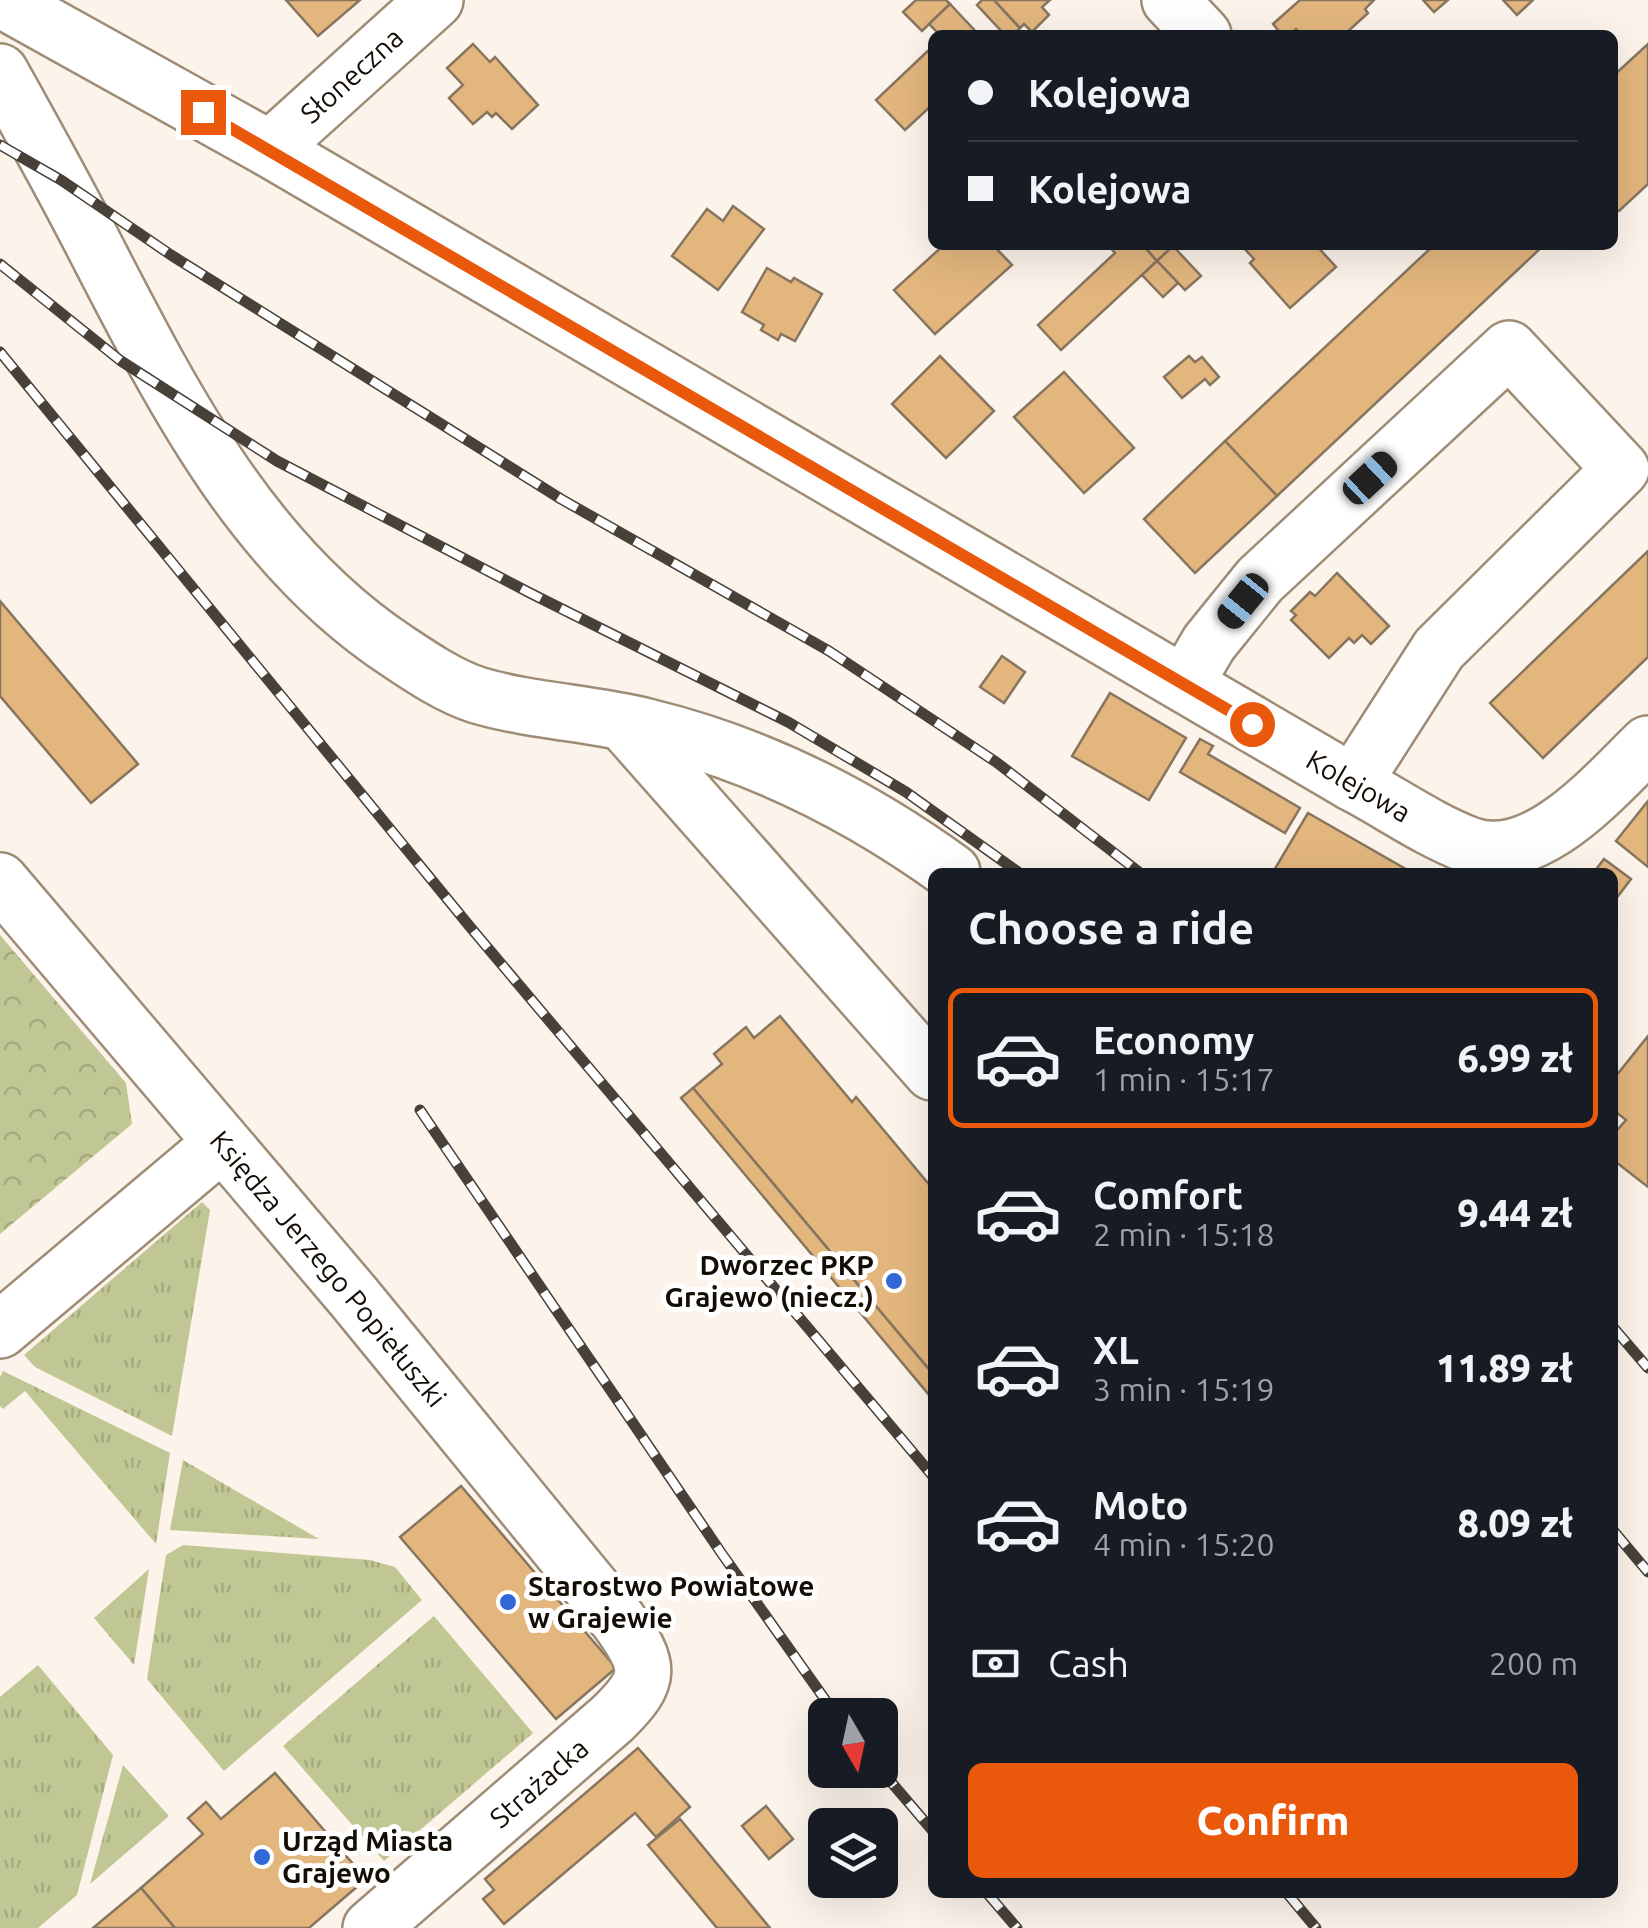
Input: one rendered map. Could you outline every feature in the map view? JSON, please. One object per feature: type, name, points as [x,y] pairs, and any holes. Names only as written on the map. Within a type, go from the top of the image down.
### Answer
[{"type":"street","name":"Kolejowa","points":[[2,0],[270,149],[1353,783],[1471,846],[1512,848],[1558,826],[1644,754]]},
{"type":"street","name":"Słoneczna","points":[[270,149],[435,0]]},
{"type":"street","points":[[1170,0],[1198,30]]},
{"type":"street","points":[[0,72],[204,448],[254,517],[361,628],[422,668],[476,694],[623,722],[746,756],[850,807],[946,868]]},
{"type":"street","points":[[1185,684],[1209,643],[1260,580],[1509,349],[1621,469],[1438,648],[1353,783]]},
{"type":"street","points":[[623,722],[928,1067]]},
{"type":"street","name":"Księdza Jerzego Popiełuszki","points":[[0,881],[353,1296],[618,1620],[644,1666]]},
{"type":"street","points":[[0,1330],[222,1143]]},
{"type":"street","name":"Strażacka","points":[[371,1928],[612,1719],[638,1693],[644,1666]]},
{"type":"green space","points":[[0,935],[126,1083],[132,1124],[0,1234]]},
{"type":"green space","points":[[202,1202],[210,1210],[172,1436],[35,1367],[24,1355]]},
{"type":"green space","points":[[3,1371],[170,1453],[156,1544],[25,1391],[3,1409],[0,1406]]},
{"type":"green space","points":[[183,1460],[319,1539],[170,1530]]},
{"type":"green space","points":[[183,1545],[370,1560],[395,1567],[422,1600],[224,1771],[147,1679],[166,1555]]},
{"type":"green space","points":[[149,1569],[134,1665],[94,1618]]},
{"type":"green space","points":[[434,1616],[533,1733],[384,1861],[283,1746]]},
{"type":"green space","points":[[38,1665],[113,1755],[77,1895],[38,1928],[0,1928],[0,1697]]},
{"type":"green space","points":[[123,1765],[169,1816],[90,1884]]},
{"type":"building","points":[[286,0],[360,0],[318,36]]},
{"type":"building","points":[[916,0],[946,0],[950,4],[922,31],[903,12]]},
{"type":"building","points":[[982,0],[994,0],[1020,28],[1000,30],[977,5]]},
{"type":"building","points":[[994,0],[1050,0],[1042,7],[1049,15],[1034,30],[1024,24],[1020,28]]},
{"type":"building","points":[[1300,0],[1374,0],[1365,9],[1368,13],[1349,30],[1278,30],[1273,24]]},
{"type":"building","points":[[1423,0],[1448,0],[1434,12]]},
{"type":"building","points":[[1503,0],[1533,0],[1517,15]]},
{"type":"building","points":[[950,4],[974,30],[935,30],[929,24]]},
{"type":"building","points":[[473,44],[490,62],[495,57],[538,105],[512,129],[496,113],[492,117],[487,112],[473,124],[449,98],[463,85],[447,68]]},
{"type":"building","points":[[1648,44],[1648,184],[1619,211],[1618,210],[1618,72]]},
{"type":"building","points":[[928,51],[928,109],[905,130],[876,100]]},
{"type":"building","points":[[733,206],[764,229],[718,290],[672,256],[707,209],[723,221]]},
{"type":"building","points":[[938,250],[998,250],[1012,265],[935,334],[894,290]]},
{"type":"building","points":[[1112,250],[1147,250],[1157,261],[1061,350],[1038,325],[1115,253]]},
{"type":"building","points":[[1147,250],[1169,250],[1157,261]]},
{"type":"building","points":[[1169,250],[1177,250],[1201,276],[1185,290],[1157,261]]},
{"type":"building","points":[[1246,250],[1321,250],[1336,267],[1290,308],[1250,263],[1254,259]]},
{"type":"building","points":[[1429,250],[1539,250],[1277,496],[1225,441]]},
{"type":"building","points":[[1157,261],[1178,283],[1163,297],[1142,275]]},
{"type":"building","points":[[767,268],[822,294],[795,341],[781,334],[778,340],[761,330],[764,325],[742,312]]},
{"type":"building","points":[[940,356],[994,411],[946,458],[892,404]]},
{"type":"building","points":[[1189,356],[1195,362],[1202,357],[1219,377],[1210,385],[1205,379],[1182,398],[1164,377]]},
{"type":"building","points":[[1064,372],[1134,448],[1084,493],[1014,417]]},
{"type":"building","points":[[1225,441],[1277,496],[1195,573],[1144,519]]},
{"type":"building","points":[[1648,551],[1648,657],[1543,758],[1490,703]]},
{"type":"building","points":[[1337,573],[1389,626],[1371,644],[1362,635],[1354,643],[1349,638],[1329,658],[1291,620],[1296,615],[1291,611],[1310,592],[1315,596]]},
{"type":"building","points":[[0,601],[138,764],[91,803],[0,696]]},
{"type":"building","points":[[1002,656],[1025,672],[1004,703],[980,687]]},
{"type":"building","points":[[1110,693],[1186,738],[1149,800],[1072,756]]},
{"type":"building","points":[[1200,739],[1213,746],[1208,754],[1300,808],[1285,833],[1180,772]]},
{"type":"building","points":[[1648,801],[1648,867],[1616,841]]},
{"type":"building","points":[[1308,813],[1404,868],[1275,868]]},
{"type":"building","points":[[1604,859],[1616,868],[1597,868]]},
{"type":"building","points":[[1618,869],[1631,879],[1618,896]]},
{"type":"building","name":"Dworzec PKP Grajewo (niecz.)","points":[[780,1016],[852,1102],[856,1097],[928,1183],[928,1368],[693,1088],[722,1064],[714,1054],[746,1027],[754,1038]]},
{"type":"building","points":[[1648,1036],[1648,1187],[1618,1164],[1618,1129],[1626,1120],[1618,1114],[1618,1074]]},
{"type":"building","points":[[693,1088],[928,1368],[928,1394],[681,1098]]},
{"type":"building","name":"Starostwo Powiatowe w Grajewie","points":[[461,1486],[616,1668],[556,1719],[400,1537]]},
{"type":"building","points":[[638,1748],[690,1807],[656,1837],[635,1813],[504,1924],[483,1899],[494,1890],[485,1879]]},
{"type":"building","name":"Urząd Miasta Grajewo","points":[[275,1773],[366,1879],[309,1928],[175,1928],[141,1888],[203,1834],[188,1818],[206,1802],[221,1819]]},
{"type":"building","points":[[766,1806],[793,1839],[769,1859],[742,1826]]},
{"type":"building","points":[[680,1819],[770,1928],[717,1928],[648,1845]]},
{"type":"building","points":[[141,1888],[175,1928],[93,1928]]},
{"type":"railway","points":[[0,145],[561,499],[829,651],[996,762],[1134,868]]},
{"type":"railway","points":[[0,264],[121,361],[277,461],[788,722],[906,792],[1012,868]]},
{"type":"railway","points":[[0,352],[471,928],[928,1470]]},
{"type":"railway","points":[[420,1110],[824,1698]]},
{"type":"railway","points":[[1618,1333],[1648,1368]]},
{"type":"railway","points":[[1618,1536],[1648,1572]]},
{"type":"railway","points":[[896,1788],[928,1825]]},
{"type":"railway","points":[[991,1898],[1017,1928]]},
{"type":"railway","points":[[1291,1898],[1316,1928]]},
{"type":"place","name":"Dworzec PKP Grajewo (niecz.)","points":[[894,1281]]},
{"type":"place","name":"Starostwo Powiatowe w Grajewie","points":[[508,1602]]},
{"type":"place","name":"Urząd Miasta Grajewo","points":[[262,1857]]},
{"type":"route","points":[[203,112],[1252,724]]}]
